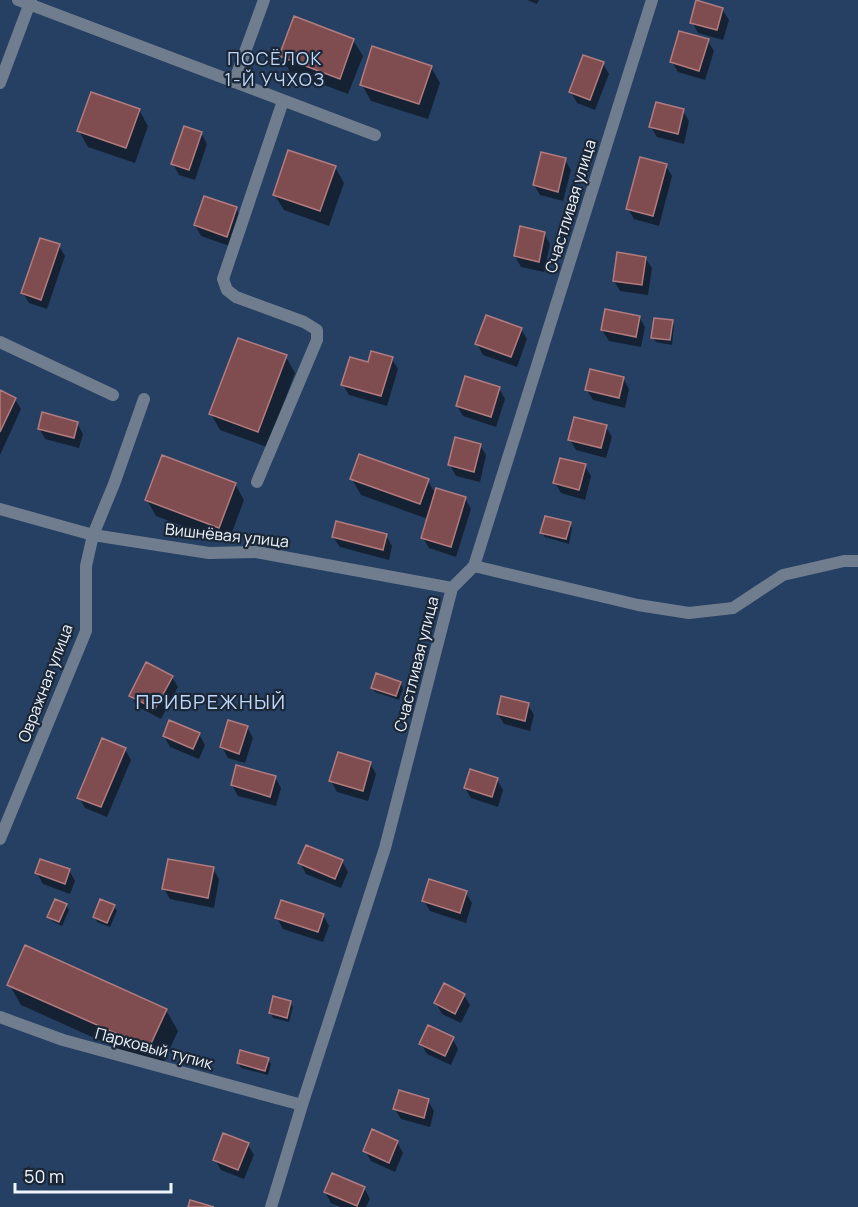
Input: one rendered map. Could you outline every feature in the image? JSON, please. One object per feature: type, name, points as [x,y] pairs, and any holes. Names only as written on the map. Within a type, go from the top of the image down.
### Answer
[{"type":"street","points":[[234,82],[264,0]]},
{"type":"street","name":"Счастливая улица","points":[[271,1207],[386,848],[452,588],[474,566],[652,0]]},
{"type":"street","points":[[0,83],[26,1],[375,135]]},
{"type":"street","points":[[257,482],[317,340],[316,330],[304,322],[236,297],[227,290],[223,279],[282,101]]},
{"type":"street","points":[[0,342],[113,395]]},
{"type":"street","name":"Овражная улица","points":[[0,839],[86,631],[86,566],[93,535],[144,399]]},
{"type":"street","name":"Вишнёвая улица","points":[[0,509],[93,535],[209,553],[256,552],[452,588]]},
{"type":"street","points":[[474,566],[638,605],[689,613],[733,608],[783,575],[844,561],[858,561]]},
{"type":"street","name":"Парковый тупик","points":[[0,1017],[63,1040],[302,1105]]},
{"type":"building","points":[[696,0],[723,8],[717,30],[690,23]]},
{"type":"building","points":[[294,16],[354,39],[340,79],[279,56]]},
{"type":"building","points":[[679,31],[709,39],[699,71],[670,62]]},
{"type":"building","points":[[372,46],[432,66],[419,104],[360,85]]},
{"type":"building","points":[[583,55],[604,62],[590,100],[569,92]]},
{"type":"building","points":[[91,92],[140,109],[126,148],[77,131]]},
{"type":"building","points":[[656,102],[684,109],[678,134],[649,127]]},
{"type":"building","points":[[184,126],[202,132],[189,170],[171,164]]},
{"type":"building","points":[[288,150],[336,166],[320,211],[273,195]]},
{"type":"building","points":[[541,152],[566,158],[558,192],[533,185]]},
{"type":"building","points":[[640,157],[667,164],[653,216],[626,209]]},
{"type":"building","points":[[204,196],[237,207],[227,237],[194,225]]},
{"type":"building","points":[[520,226],[545,232],[539,262],[514,256]]},
{"type":"building","points":[[40,238],[60,244],[41,300],[21,293]]},
{"type":"building","points":[[617,252],[646,257],[642,285],[613,281]]},
{"type":"building","points":[[605,309],[640,316],[636,337],[601,330]]},
{"type":"building","points":[[486,315],[522,328],[511,357],[475,344]]},
{"type":"building","points":[[654,318],[673,320],[670,340],[651,338]]},
{"type":"building","points":[[238,338],[287,355],[258,432],[209,414]]},
{"type":"building","points":[[371,351],[393,357],[381,396],[341,385],[350,357],[368,362]]},
{"type":"building","points":[[590,369],[624,377],[619,398],[585,390]]},
{"type":"building","points":[[465,376],[500,387],[491,417],[456,406]]},
{"type":"building","points":[[0,390],[16,398],[0,432]]},
{"type":"building","points":[[42,412],[78,422],[74,438],[38,429]]},
{"type":"building","points":[[574,417],[607,425],[601,448],[568,440]]},
{"type":"building","points":[[455,437],[481,444],[474,472],[448,465]]},
{"type":"building","points":[[359,454],[429,479],[420,504],[350,479]]},
{"type":"building","points":[[162,455],[236,483],[219,528],[145,500]]},
{"type":"building","points":[[560,458],[586,464],[579,490],[553,483]]},
{"type":"building","points":[[436,488],[466,497],[451,547],[421,538]]},
{"type":"building","points":[[545,516],[571,522],[566,539],[540,533]]},
{"type":"building","points":[[336,521],[387,534],[383,550],[332,537]]},
{"type":"building","points":[[146,662],[173,676],[155,709],[129,696]]},
{"type":"building","points":[[376,673],[401,682],[396,696],[371,688]]},
{"type":"building","points":[[501,696],[529,703],[525,721],[497,714]]},
{"type":"building","points":[[169,720],[200,733],[193,749],[163,736]]},
{"type":"building","points":[[228,720],[248,726],[239,754],[220,747]]},
{"type":"building","points":[[102,738],[126,748],[101,807],[77,798]]},
{"type":"building","points":[[338,752],[371,762],[363,791],[329,781]]},
{"type":"building","points":[[236,765],[276,776],[270,797],[231,785]]},
{"type":"building","points":[[470,769],[498,778],[492,797],[464,788]]},
{"type":"building","points":[[306,845],[343,860],[335,879],[298,863]]},
{"type":"building","points":[[40,859],[70,869],[65,884],[35,873]]},
{"type":"building","points":[[168,859],[214,867],[208,898],[162,889]]},
{"type":"building","points":[[429,879],[467,891],[460,913],[422,901]]},
{"type":"building","points":[[55,899],[67,904],[59,922],[47,917]]},
{"type":"building","points":[[100,899],[115,905],[107,923],[93,917]]},
{"type":"building","points":[[281,900],[324,914],[318,932],[275,918]]},
{"type":"building","points":[[25,945],[167,1009],[149,1048],[7,985]]},
{"type":"building","points":[[444,983],[465,994],[455,1014],[434,1003]]},
{"type":"building","points":[[273,996],[291,1001],[287,1018],[269,1013]]},
{"type":"building","points":[[428,1025],[454,1037],[445,1056],[419,1044]]},
{"type":"building","points":[[240,1050],[269,1058],[265,1071],[237,1063]]},
{"type":"building","points":[[399,1090],[429,1099],[424,1118],[393,1109]]},
{"type":"building","points":[[372,1129],[398,1141],[389,1163],[363,1151]]},
{"type":"building","points":[[223,1133],[249,1143],[238,1170],[213,1160]]},
{"type":"building","points":[[332,1173],[365,1187],[357,1206],[324,1192]]},
{"type":"building","points":[[190,1200],[214,1207],[188,1207]]},
{"type":"district","name":"ПОСЁЛОК 1-Й УЧХОЗ","points":[[275,68]]},
{"type":"district","name":"ПРИБРЕЖНЫЙ","points":[[211,701]]}]
